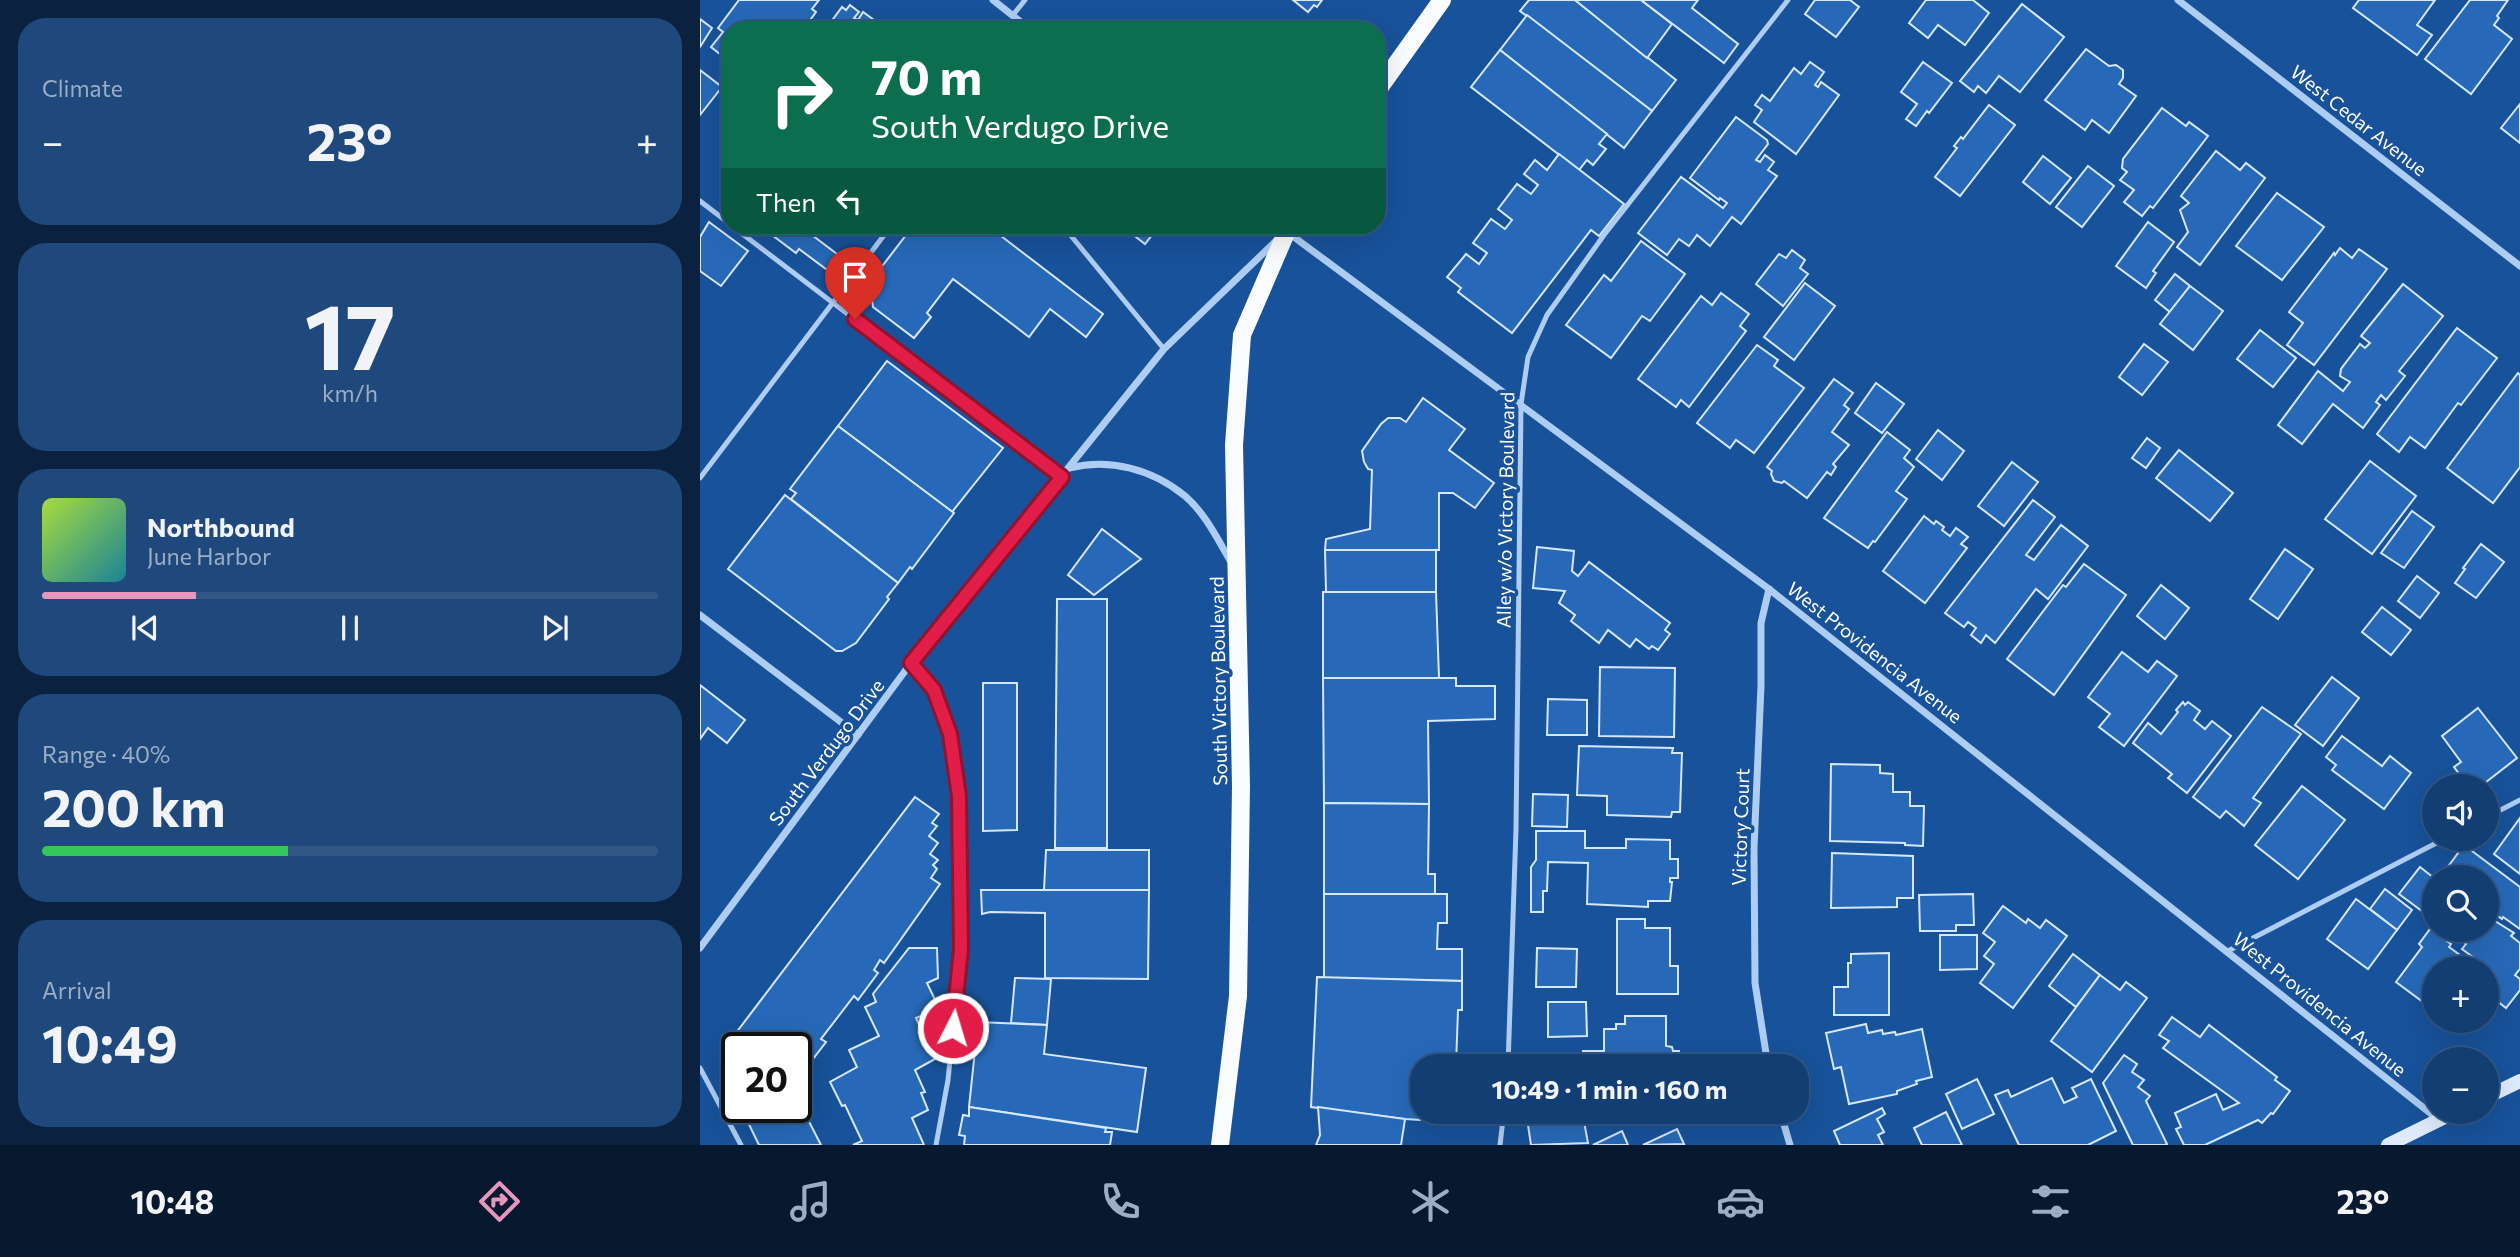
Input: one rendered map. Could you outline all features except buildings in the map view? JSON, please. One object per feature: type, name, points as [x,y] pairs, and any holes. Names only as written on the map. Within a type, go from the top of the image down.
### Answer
[{"type":"main road","points":[[1386,78],[1442,0]]},
{"type":"main road","name":"South Victory Boulevard","points":[[1220,1145],[1238,996],[1241,786],[1234,445],[1242,335],[1282,235]]},
{"type":"main road","points":[[2499,1091],[2520,1081]]},
{"type":"main road","points":[[2388,1145],[2431,1124]]},
{"type":"street","points":[[993,0],[1020,21]]},
{"type":"street","name":"West Cedar Avenue","points":[[2178,0],[2520,266]]},
{"type":"street","name":"South Verdugo Drive","points":[[700,948],[911,663],[1164,348],[1278,235]]},
{"type":"street","name":"West Providencia Avenue","points":[[1294,235],[1769,589],[2422,1106]]},
{"type":"street","points":[[1068,468],[1089,463],[1110,464],[1140,470],[1166,483],[1186,497],[1212,528],[1237,572]]},
{"type":"street","name":"Victory Court","points":[[1766,1054],[1755,983],[1754,848],[1761,623],[1769,589]]},
{"type":"street","points":[[700,615],[858,735]]},
{"type":"street","points":[[1784,1124],[1790,1145]]},
{"type":"lane","points":[[1013,15],[1025,0]]},
{"type":"lane","name":"Alley w/o Victory Boulevard","points":[[1508,1054],[1516,829],[1521,404],[1528,356],[1547,315],[1604,234],[1788,0]]},
{"type":"lane","points":[[700,201],[721,217]]},
{"type":"lane","points":[[744,235],[1062,477]]},
{"type":"lane","points":[[700,478],[884,235]]},
{"type":"lane","points":[[1070,235],[1164,348]]},
{"type":"lane","points":[[911,663],[934,690],[950,734],[959,796],[961,949],[948,1080],[936,1145]]},
{"type":"lane","points":[[2499,811],[2520,800]]},
{"type":"lane","points":[[2228,951],[2422,850]]},
{"type":"lane","points":[[700,1068],[741,1145]]},
{"type":"lane","points":[[1500,1145],[1502,1124]]},
{"type":"route","points":[[855,319],[1062,477],[911,663],[934,690],[950,734],[959,796],[961,949],[953,1028]]}]
